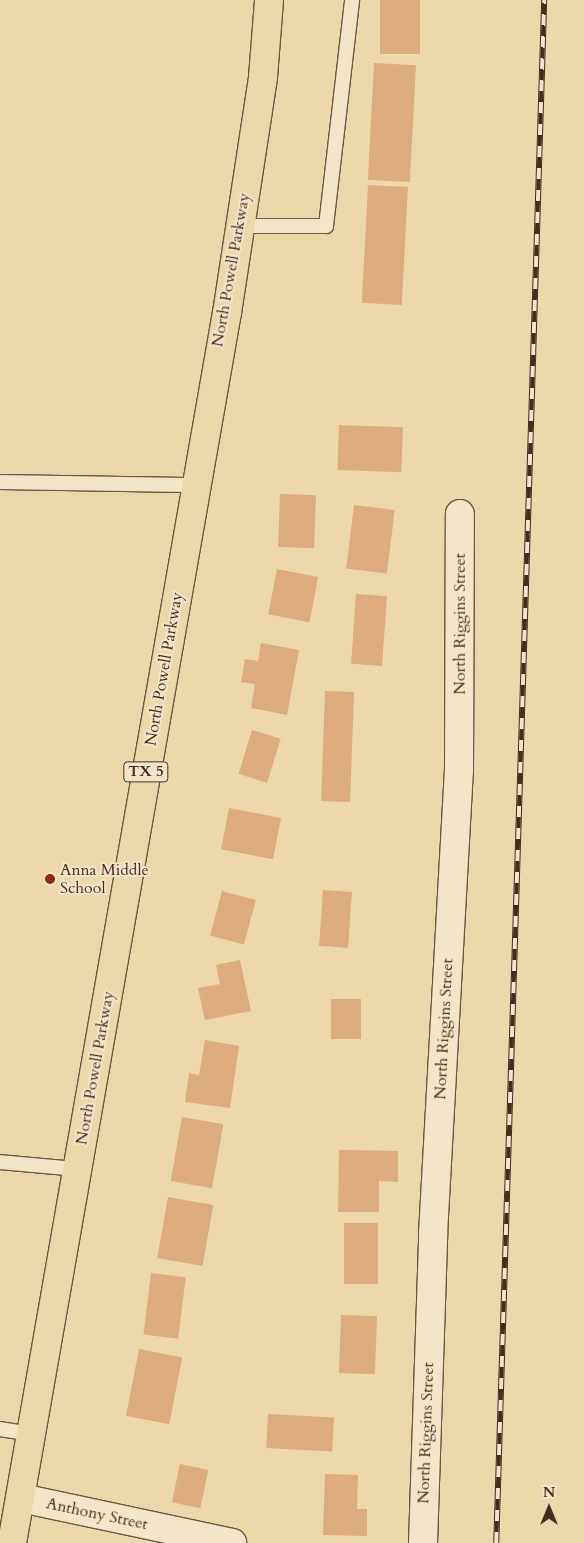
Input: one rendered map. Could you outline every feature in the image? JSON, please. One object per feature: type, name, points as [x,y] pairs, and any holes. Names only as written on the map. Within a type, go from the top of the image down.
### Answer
[{"type":"main road","name":"North Powell Parkway","points":[[12,1543],[240,226],[263,77],[269,0]]},
{"type":"street","name":"North Riggins Street","points":[[423,1543],[433,1234],[459,771],[460,514]]},
{"type":"street","name":"Anthony Street","points":[[21,1498],[232,1543]]},
{"type":"lane","points":[[240,226],[326,226],[352,0]]},
{"type":"lane","points":[[0,482],[195,485]]},
{"type":"lane","points":[[0,1162],[78,1169]]},
{"type":"lane","points":[[0,1429],[32,1434]]},
{"type":"building","points":[[380,0],[420,0],[420,54],[380,54]]},
{"type":"building","points":[[374,63],[416,65],[410,182],[368,180]]},
{"type":"building","points":[[368,185],[408,187],[402,305],[362,303]]},
{"type":"building","points":[[339,425],[403,427],[401,472],[337,470]]},
{"type":"building","points":[[280,494],[316,495],[314,548],[278,547]]},
{"type":"building","points":[[354,505],[395,510],[387,574],[346,569]]},
{"type":"building","points":[[277,569],[318,577],[309,622],[268,614]]},
{"type":"building","points":[[356,594],[387,596],[382,666],[351,664]]},
{"type":"building","points":[[261,643],[299,650],[287,715],[251,708],[255,684],[241,682],[245,659],[258,661]]},
{"type":"building","points":[[325,691],[354,692],[350,802],[321,801]]},
{"type":"building","points":[[252,730],[281,739],[267,783],[239,774]]},
{"type":"building","points":[[229,808],[281,818],[273,859],[221,849]]},
{"type":"building","points":[[323,890],[352,892],[348,948],[319,946]]},
{"type":"building","points":[[222,891],[256,900],[244,944],[210,935]]},
{"type":"building","points":[[240,960],[251,1011],[205,1020],[198,988],[220,984],[216,965]]},
{"type":"building","points":[[331,999],[361,999],[361,1039],[331,1039]]},
{"type":"building","points":[[205,1040],[239,1046],[230,1108],[185,1102],[189,1073],[199,1075]]},
{"type":"building","points":[[182,1117],[223,1124],[212,1188],[171,1181]]},
{"type":"building","points":[[339,1150],[398,1151],[398,1182],[379,1181],[379,1212],[338,1212]]},
{"type":"building","points":[[168,1197],[213,1205],[203,1266],[157,1258]]},
{"type":"building","points":[[344,1223],[378,1223],[378,1284],[344,1284]]},
{"type":"building","points":[[151,1273],[186,1277],[178,1339],[143,1335]]},
{"type":"building","points":[[341,1315],[377,1316],[375,1374],[339,1373]]},
{"type":"building","points":[[139,1349],[182,1357],[169,1424],[126,1416]]},
{"type":"building","points":[[268,1414],[334,1417],[332,1451],[266,1448]]},
{"type":"building","points":[[180,1464],[208,1470],[200,1508],[172,1502]]},
{"type":"building","points":[[325,1474],[358,1475],[357,1509],[367,1509],[367,1536],[323,1535]]},
{"type":"railway","points":[[496,1543],[544,0]]},
{"type":"place","name":"Anna Middle School","points":[[50,879]]}]
